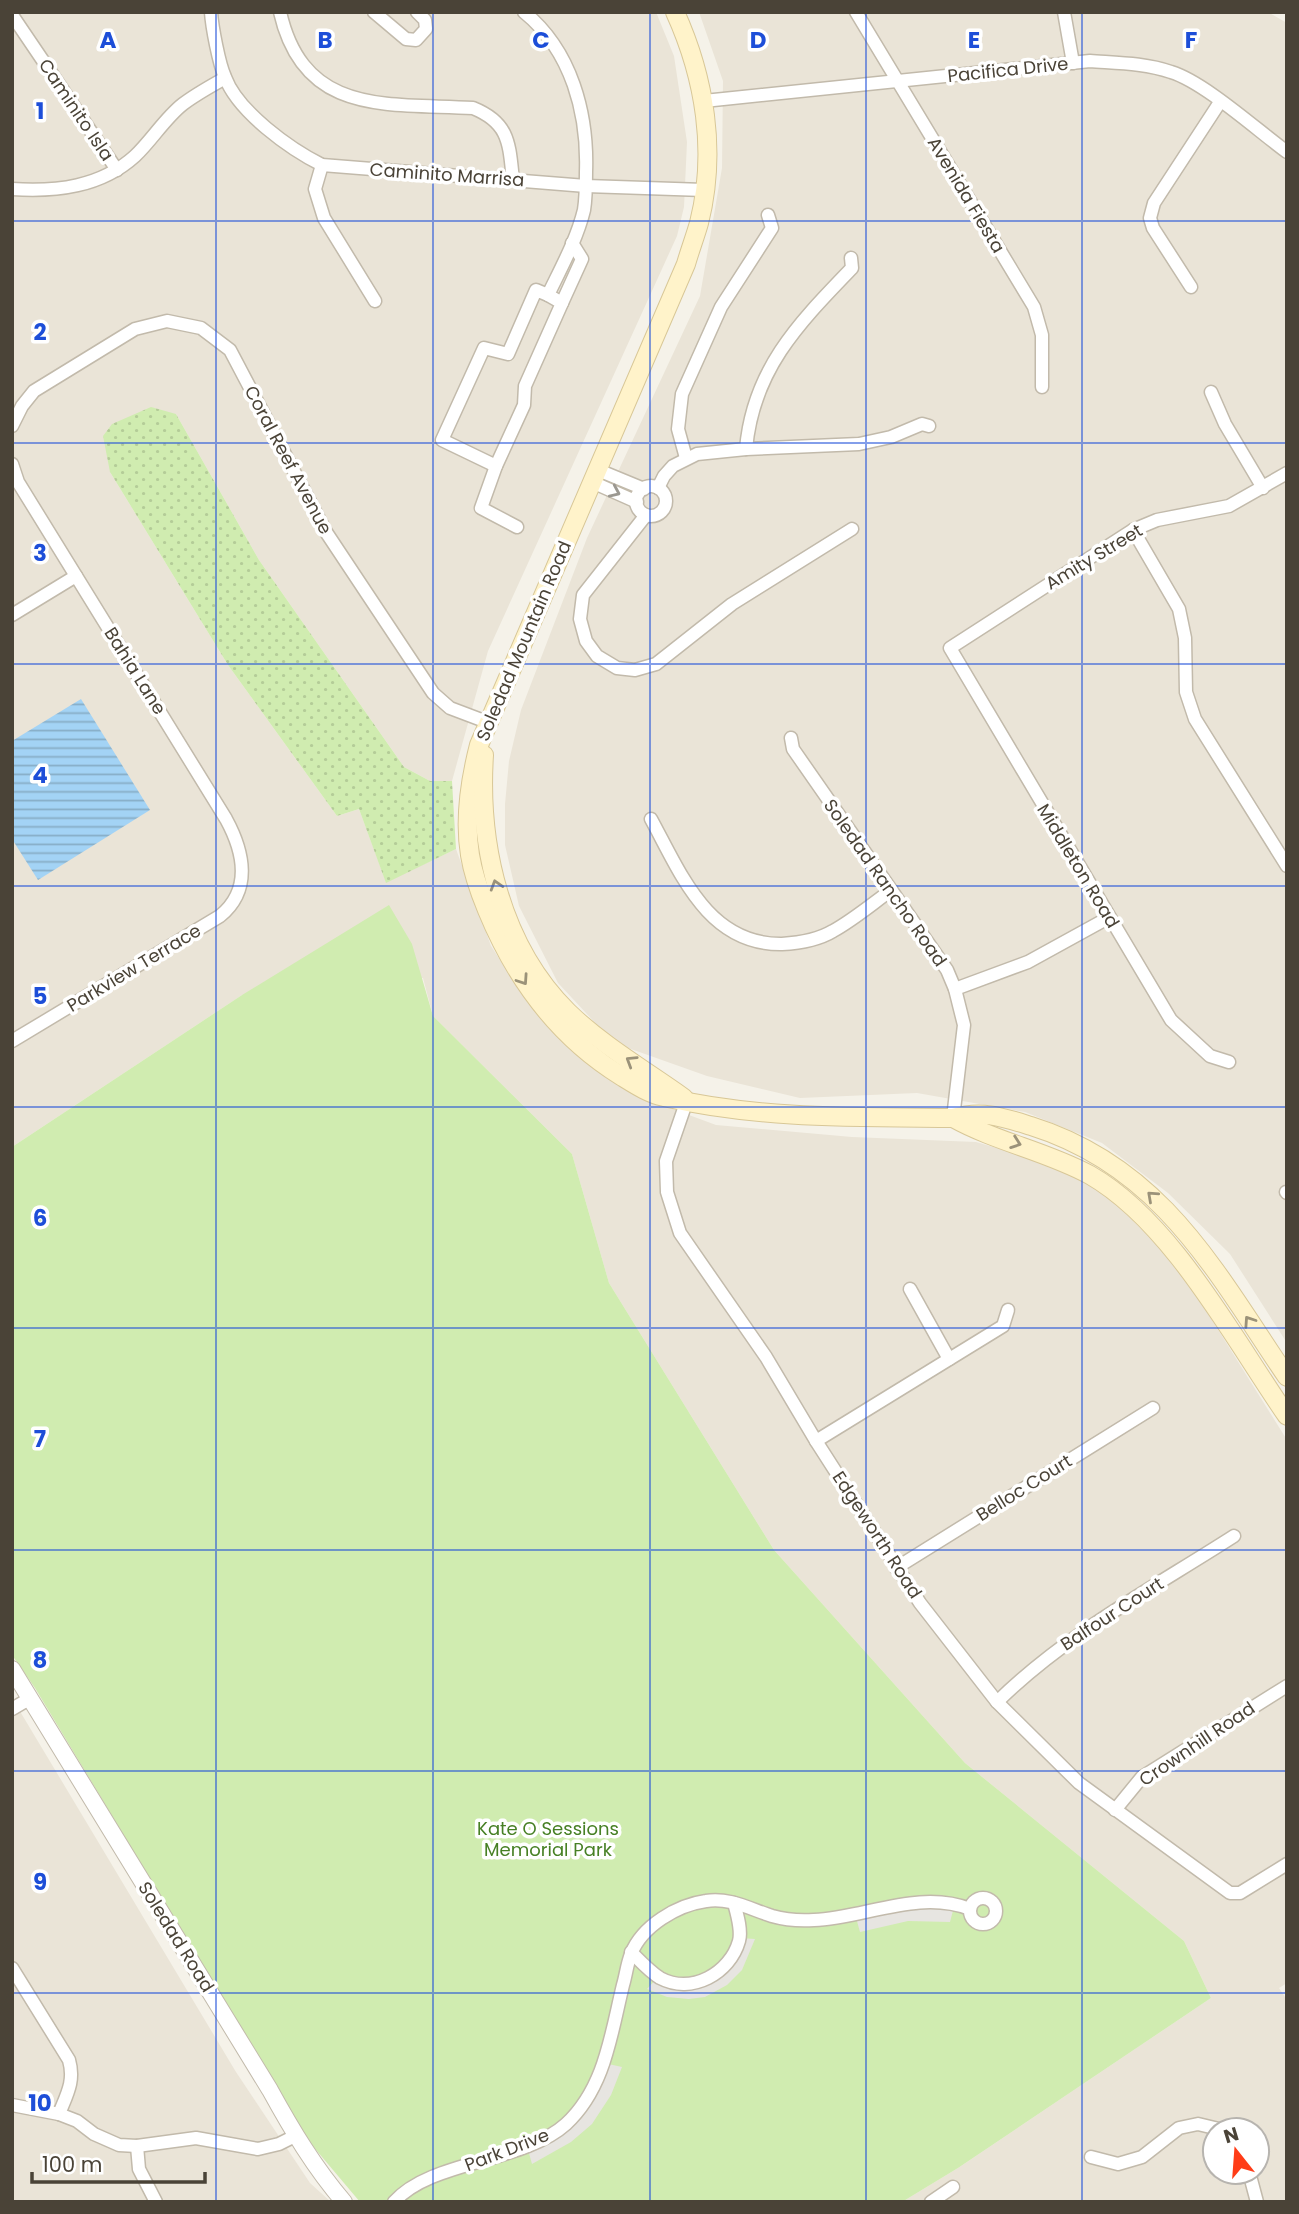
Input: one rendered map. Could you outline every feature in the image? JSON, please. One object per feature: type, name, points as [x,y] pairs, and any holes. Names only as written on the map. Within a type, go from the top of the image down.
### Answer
[{"type":"main road","name":"Soledad Mountain Road","points":[[675,12],[695,65],[704,101],[707,141],[699,222],[686,264],[487,722],[471,777],[468,807],[470,854],[480,890],[510,961],[534,997],[571,1038],[613,1071],[662,1097],[757,1113],[953,1118],[973,1113],[999,1116],[1041,1129],[1083,1147],[1152,1194],[1191,1238],[1287,1377]]},
{"type":"main road","points":[[487,722],[483,814],[487,850],[495,885],[522,947],[538,975],[567,1011],[618,1053],[687,1100]]},
{"type":"main road","name":"Soledad Mountain Road","points":[[953,1118],[975,1130],[1063,1161],[1093,1177],[1137,1210],[1180,1259],[1287,1416]]},
{"type":"street","points":[[12,189],[55,191],[117,170],[135,156],[183,104],[225,78],[211,12]]},
{"type":"street","points":[[280,12],[293,52],[309,73],[337,93],[366,102],[473,108],[485,113],[500,124],[509,140],[513,180]]},
{"type":"street","points":[[374,12],[407,39],[416,40],[426,29],[425,20],[417,12]]},
{"type":"street","points":[[524,12],[559,53],[568,70],[583,113],[587,145],[584,210],[548,295]]},
{"type":"street","name":"Avenida Fiesta","points":[[856,12],[1034,307],[1042,335],[1042,387]]},
{"type":"street","points":[[1064,12],[1073,63]]},
{"type":"street","name":"Caminito Isla","points":[[14,22],[117,170]]},
{"type":"street","name":"Pacifica Drive","points":[[704,101],[1090,61],[1140,65],[1172,72],[1192,82],[1287,152]]},
{"type":"street","name":"Caminito Marrisa","points":[[225,78],[242,103],[266,129],[322,165],[586,186],[704,190]]},
{"type":"street","points":[[1191,287],[1153,228],[1150,218],[1154,203],[1220,102]]},
{"type":"street","points":[[322,165],[315,189],[324,218],[375,300]]},
{"type":"street","points":[[685,458],[678,429],[681,394],[721,307],[772,228],[768,215]]},
{"type":"street","points":[[517,527],[481,508],[496,466],[524,405],[525,387],[582,260],[572,243]]},
{"type":"street","points":[[746,449],[748,419],[774,360],[803,319],[852,268],[851,258]]},
{"type":"street","points":[[496,466],[442,440],[484,348],[508,354],[536,290],[562,303]]},
{"type":"street","name":"Coral Reef Avenue","points":[[12,426],[22,406],[34,391],[135,329],[167,321],[201,328],[230,350],[326,532],[433,693],[450,708],[487,722]]},
{"type":"street","points":[[1211,392],[1225,424],[1263,488]]},
{"type":"street","points":[[658,488],[673,466],[697,454],[859,444],[891,437],[922,424],[929,426]]},
{"type":"street","name":"Bahia Lane","points":[[12,464],[18,482],[235,835],[243,865],[242,883]]},
{"type":"street","name":"Amity Street","points":[[950,648],[1133,530],[1157,520],[1229,506],[1287,473]]},
{"type":"street","points":[[595,476],[644,489]]},
{"type":"street","points":[[595,476],[637,502]]},
{"type":"street","points":[[646,515],[639,509],[638,496],[648,487],[658,488],[665,495],[666,505],[660,513],[646,515],[583,595],[580,619],[586,641],[597,656],[617,668],[635,670],[656,664],[732,604],[852,529]]},
{"type":"street","points":[[1133,530],[1179,609],[1185,638],[1186,692],[1195,719],[1287,866]]},
{"type":"street","points":[[12,615],[76,576]]},
{"type":"street","name":"Middleton Road","points":[[950,648],[1171,1020],[1210,1056],[1229,1062]]},
{"type":"street","name":"Soledad Rancho Road","points":[[791,738],[793,749],[947,970],[964,1025],[953,1118]]},
{"type":"street","points":[[651,819],[693,895],[708,913],[739,936],[771,944],[800,943],[832,932],[890,891]]},
{"type":"street","name":"Parkview Terrace","points":[[12,1041],[220,916],[232,907],[242,883]]},
{"type":"street","points":[[955,989],[1028,962],[1108,918]]},
{"type":"street","name":"Edgeworth Road","points":[[687,1100],[666,1161],[667,1192],[680,1233],[766,1357],[896,1568],[997,1702],[1079,1783],[1230,1893],[1240,1893],[1287,1864]]},
{"type":"street","points":[[910,1289],[949,1359]]},
{"type":"street","points":[[816,1441],[1003,1326],[1008,1310]]},
{"type":"street","name":"Belloc Court","points":[[896,1568],[1153,1408]]},
{"type":"street","name":"Balfour Court","points":[[997,1702],[1026,1673],[1060,1647],[1234,1536]]},
{"type":"street","name":"Soledad Road","points":[[12,1669],[270,2090],[295,2136],[320,2174],[344,2202]]},
{"type":"street","name":"Crownhill Road","points":[[1115,1810],[1142,1777],[1287,1686]]},
{"type":"street","points":[[12,1709],[29,1699]]},
{"type":"street","name":"Park Drive","points":[[394,2202],[421,2182],[545,2138],[565,2125],[581,2108],[597,2082],[631,1952],[653,1925],[679,1908],[720,1900],[798,1921],[823,1920],[908,1903],[955,1903],[970,1909]]},
{"type":"street","points":[[631,1952],[658,1977],[669,1982],[691,1983],[717,1974],[734,1954],[740,1938],[734,1903]]},
{"type":"street","points":[[12,1968],[69,2060],[72,2083],[59,2114]]},
{"type":"street","points":[[12,2105],[59,2114],[119,2145],[137,2146],[196,2138],[258,2149],[279,2144],[295,2136]]},
{"type":"street","points":[[1091,2157],[1118,2164],[1142,2157],[1179,2128],[1201,2125]]},
{"type":"street","points":[[137,2146],[139,2169],[156,2202]]},
{"type":"street","points":[[931,2202],[953,2187]]},
{"type":"shaded area","points":[[12,12],[656,12],[674,56],[687,142],[684,207],[677,236],[488,651],[452,781],[430,781],[404,767],[259,560],[176,414],[110,472],[228,665],[337,816],[359,809],[386,882],[456,849],[491,946],[528,1003],[572,1050],[635,1095],[716,1125],[852,1137],[976,1142],[1085,1174],[1177,1264],[1287,1440],[1287,1983],[1279,1988],[1287,2000],[1287,2202],[902,2202],[958,2168],[1211,1998],[1184,1941],[965,1763],[774,1550],[609,1283],[572,1154],[433,1016],[423,978],[242,995],[12,1147]]},
{"type":"shaded area","points":[[699,12],[1268,12],[1287,23],[1287,1343],[1230,1254],[1168,1193],[1102,1143],[1025,1112],[917,1093],[800,1098],[707,1076],[614,1043],[558,983],[519,906],[505,845],[505,804],[509,761],[521,710],[587,538],[700,296],[722,168],[723,81]]},
{"type":"shaded area","points":[[12,1698],[236,2072],[310,2183],[331,2202],[12,2202]]},
{"type":"shaded area","points":[[955,1903],[950,1922],[908,1921],[860,1932],[855,1914]]},
{"type":"shaded area","points":[[740,1938],[755,1939],[742,1970],[727,1985],[705,1997],[689,1999],[667,1997],[647,1989],[658,1977],[669,1982],[717,1974]]},
{"type":"shaded area","points":[[604,2063],[622,2067],[611,2095],[592,2124],[571,2142],[532,2164],[527,2146],[565,2125]]},
{"type":"green space","points":[[151,407],[176,414],[259,560],[404,767],[430,781],[452,781],[456,849],[386,883],[359,809],[337,816],[228,665],[110,472],[103,436],[112,424]]},
{"type":"green space","name":"Kate O Sessions Memorial Park","points":[[389,905],[412,944],[433,1016],[572,1154],[609,1283],[774,1550],[965,1763],[1184,1941],[1211,1998],[958,2168],[902,2202],[360,2202],[306,2138],[35,1688],[12,1655],[12,1147],[242,995]]},
{"type":"water","points":[[81,699],[150,810],[38,880],[12,839],[12,741]]}]
